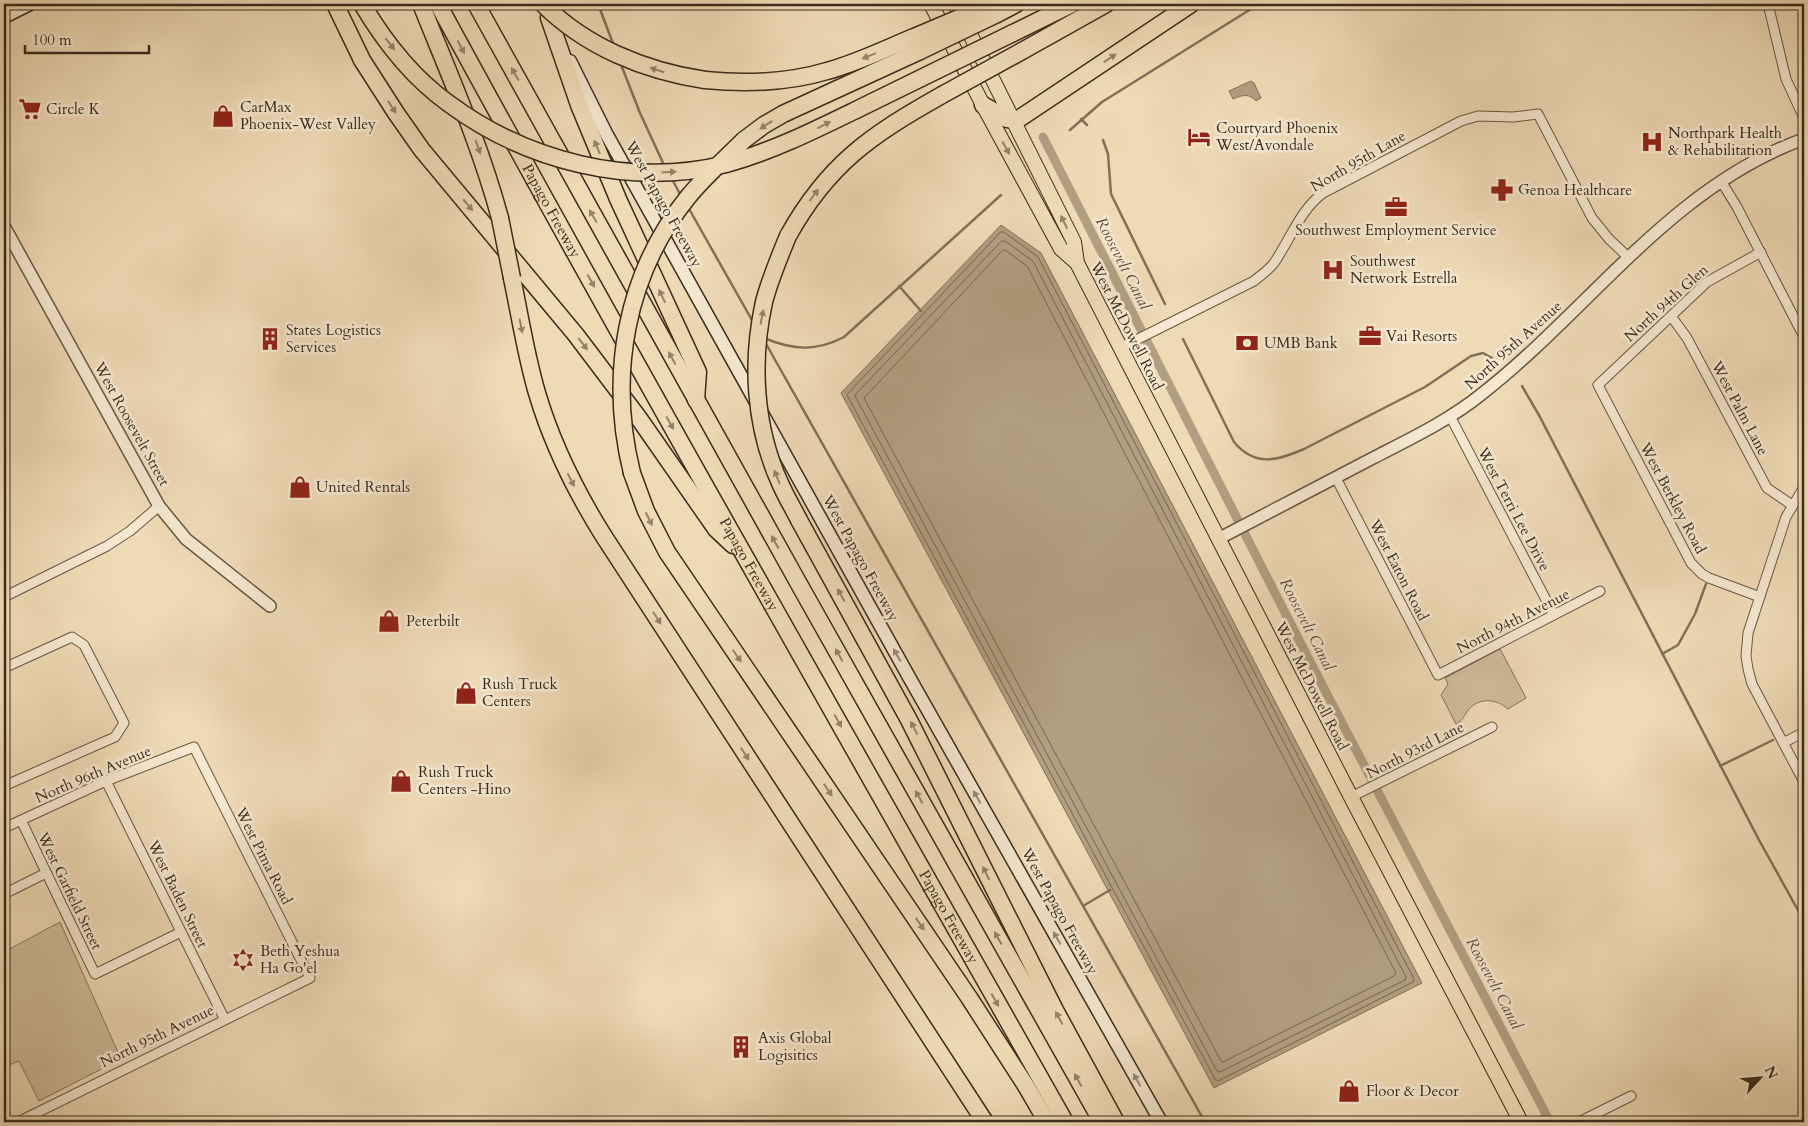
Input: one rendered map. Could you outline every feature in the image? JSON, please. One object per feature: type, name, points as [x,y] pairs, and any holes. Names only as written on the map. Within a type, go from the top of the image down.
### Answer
[{"type":"highway","points":[[335,4],[362,60],[422,150],[538,289],[609,378],[694,495],[716,529],[745,557]]},
{"type":"highway","points":[[362,4],[384,36],[418,77],[447,103],[504,137],[554,158],[594,167],[631,172],[661,173],[704,168],[758,154],[796,139],[1072,4]]},
{"type":"highway","points":[[421,4],[490,181],[500,218],[526,351],[537,394],[562,463],[608,543],[985,1122]]},
{"type":"highway","name":"Papago Freeway","points":[[438,4],[745,557],[1065,1122]]},
{"type":"highway","points":[[476,4],[696,400],[1102,1122]]},
{"type":"highway","points":[[1016,4],[994,7],[917,44],[783,114],[744,140],[708,174],[678,210],[650,257],[634,298],[623,350],[621,401],[625,438],[632,473],[646,511],[667,552],[970,998],[1047,1122]]},
{"type":"highway","points":[[1106,4],[895,122],[852,153],[822,185],[788,236],[777,261],[765,300],[757,345],[757,387],[762,427],[780,484],[910,720],[1055,1010],[1116,1122]]},
{"type":"highway","points":[[983,105],[1007,119],[1014,120],[1023,117],[1191,4]]},
{"type":"highway","points":[[545,9],[579,105],[618,199],[698,372],[696,400]]},
{"type":"highway","points":[[545,9],[593,41],[629,60],[665,73],[705,80],[746,83],[798,79],[917,44]]},
{"type":"main road","points":[[4,17],[30,4]]},
{"type":"main road","name":"West McDowell Road","points":[[931,4],[1061,249],[1076,264],[1521,1122]]},
{"type":"main road","name":"West McDowell Road","points":[[955,4],[1074,242],[1076,264]]},
{"type":"main road","name":"West Papago Freeway","points":[[545,9],[611,144],[904,669],[1161,1122]]},
{"type":"street","points":[[1768,4],[1786,80],[1804,118]]},
{"type":"street","name":"North 95th Lane","points":[[1120,348],[1254,281],[1274,264],[1312,203],[1323,193],[1447,128],[1478,116],[1513,117],[1538,114],[1592,218],[1629,258]]},
{"type":"street","name":"North 95th Avenue","points":[[1218,539],[1450,416],[1486,391],[1524,358],[1688,205],[1720,181],[1752,161],[1804,139]]},
{"type":"street","points":[[1720,181],[1761,252],[1804,337]]},
{"type":"street","name":"West Roosevelt Street","points":[[4,226],[159,506],[186,539],[270,606]]},
{"type":"street","name":"North 94th Glen","points":[[1598,385],[1707,282],[1761,252]]},
{"type":"street","name":"West Palm Lane","points":[[1671,316],[1688,338],[1767,488],[1773,494],[1792,505]]},
{"type":"street","name":"West Berkley Road","points":[[1598,385],[1691,563],[1702,574],[1760,598]]},
{"type":"street","name":"West Terri Lee Drive","points":[[1450,416],[1554,615]]},
{"type":"street","name":"West Eaton Road","points":[[1336,478],[1438,675]]},
{"type":"street","points":[[1804,487],[1786,517],[1746,644],[1748,669],[1752,684],[1804,782]]},
{"type":"street","points":[[4,597],[107,546],[130,531],[159,506]]},
{"type":"street","name":"North 94th Avenue","points":[[1438,675],[1600,591]]},
{"type":"street","points":[[4,668],[72,637],[84,645],[124,723],[115,737],[4,786]]},
{"type":"street","name":"North 93rd Lane","points":[[1351,797],[1492,727]]},
{"type":"street","points":[[1784,743],[1804,732]]},
{"type":"street","name":"North 96th Avenue","points":[[4,828],[106,781],[194,747]]},
{"type":"street","name":"West Pima Road","points":[[194,747],[310,978]]},
{"type":"street","name":"West Baden Street","points":[[106,781],[224,1020]]},
{"type":"street","name":"West Garfield Street","points":[[20,820],[96,974],[181,932]]},
{"type":"street","points":[[4,894],[46,873]]},
{"type":"street","name":"North 95th Avenue","points":[[18,1122],[310,978]]},
{"type":"street","points":[[1579,1122],[1631,1096]]},
{"type":"shaded area","points":[[1500,649],[1526,698],[1508,709],[1494,701],[1483,701],[1473,705],[1456,724],[1441,695],[1448,684],[1445,678]]},
{"type":"shaded area","points":[[60,922],[121,1059],[39,1101],[19,1061],[4,1067],[4,952]]},
{"type":"water","points":[[1251,81],[1254,83],[1261,98],[1256,101],[1251,97],[1245,96],[1233,99],[1229,91]]},
{"type":"water","points":[[1001,225],[1041,253],[1422,983],[1214,1088],[841,393]]},
{"type":"waterway","points":[[598,4],[614,46]]},
{"type":"waterway","points":[[1070,130],[1102,102],[1259,4]]},
{"type":"waterway","points":[[620,62],[640,113],[664,165]]},
{"type":"waterway","points":[[1081,119],[1087,125]]},
{"type":"waterway","name":"Roosevelt Canal","points":[[1043,137],[1303,648],[1550,1122]]},
{"type":"waterway","points":[[1103,140],[1108,154],[1111,194],[1165,304]]},
{"type":"waterway","points":[[672,179],[681,196]]},
{"type":"waterway","points":[[764,338],[785,345],[804,348],[823,345],[844,337],[1001,195]]},
{"type":"waterway","points":[[688,207],[753,322]]},
{"type":"waterway","points":[[899,286],[921,311]]},
{"type":"waterway","points":[[1183,339],[1234,442],[1250,455],[1267,459],[1276,459],[1304,449],[1425,387],[1471,356],[1483,353],[1492,358]]},
{"type":"waterway","points":[[765,342],[1205,1122]]},
{"type":"waterway","points":[[1522,386],[1540,417],[1759,840],[1804,921]]},
{"type":"waterway","points":[[1662,654],[1678,645],[1695,614],[1706,584]]},
{"type":"waterway","points":[[1720,766],[1773,740]]},
{"type":"waterway","points":[[1083,906],[1110,890]]},
{"type":"place","name":"Circle K","points":[[30,109]]},
{"type":"place","name":"CarMax Phoenix-West Valley","points":[[223,116]]},
{"type":"place","name":"Courtyard Phoenix West/Avondale","points":[[1199,137]]},
{"type":"place","name":"Northpark Health & Rehabilitation","points":[[1652,142]]},
{"type":"place","name":"Genoa Healthcare","points":[[1502,190]]},
{"type":"place","name":"Southwest Employment Service","points":[[1396,207]]},
{"type":"place","name":"Southwest Network Estrella","points":[[1333,270]]},
{"type":"place","name":"Vai Resorts","points":[[1370,336]]},
{"type":"place","name":"States Logistics Services","points":[[270,339]]},
{"type":"place","name":"UMB Bank","points":[[1247,343]]},
{"type":"place","name":"United Rentals","points":[[300,487]]},
{"type":"place","name":"Peterbilt","points":[[389,621]]},
{"type":"place","name":"Rush Truck Centers","points":[[466,693]]},
{"type":"place","name":"Rush Truck Centers -Hino","points":[[401,781]]},
{"type":"place","name":"Beth Yeshua Ha Go'el","points":[[243,960]]},
{"type":"place","name":"Axis Global Logisitics","points":[[741,1047]]},
{"type":"place","name":"Floor & Decor","points":[[1349,1091]]}]
